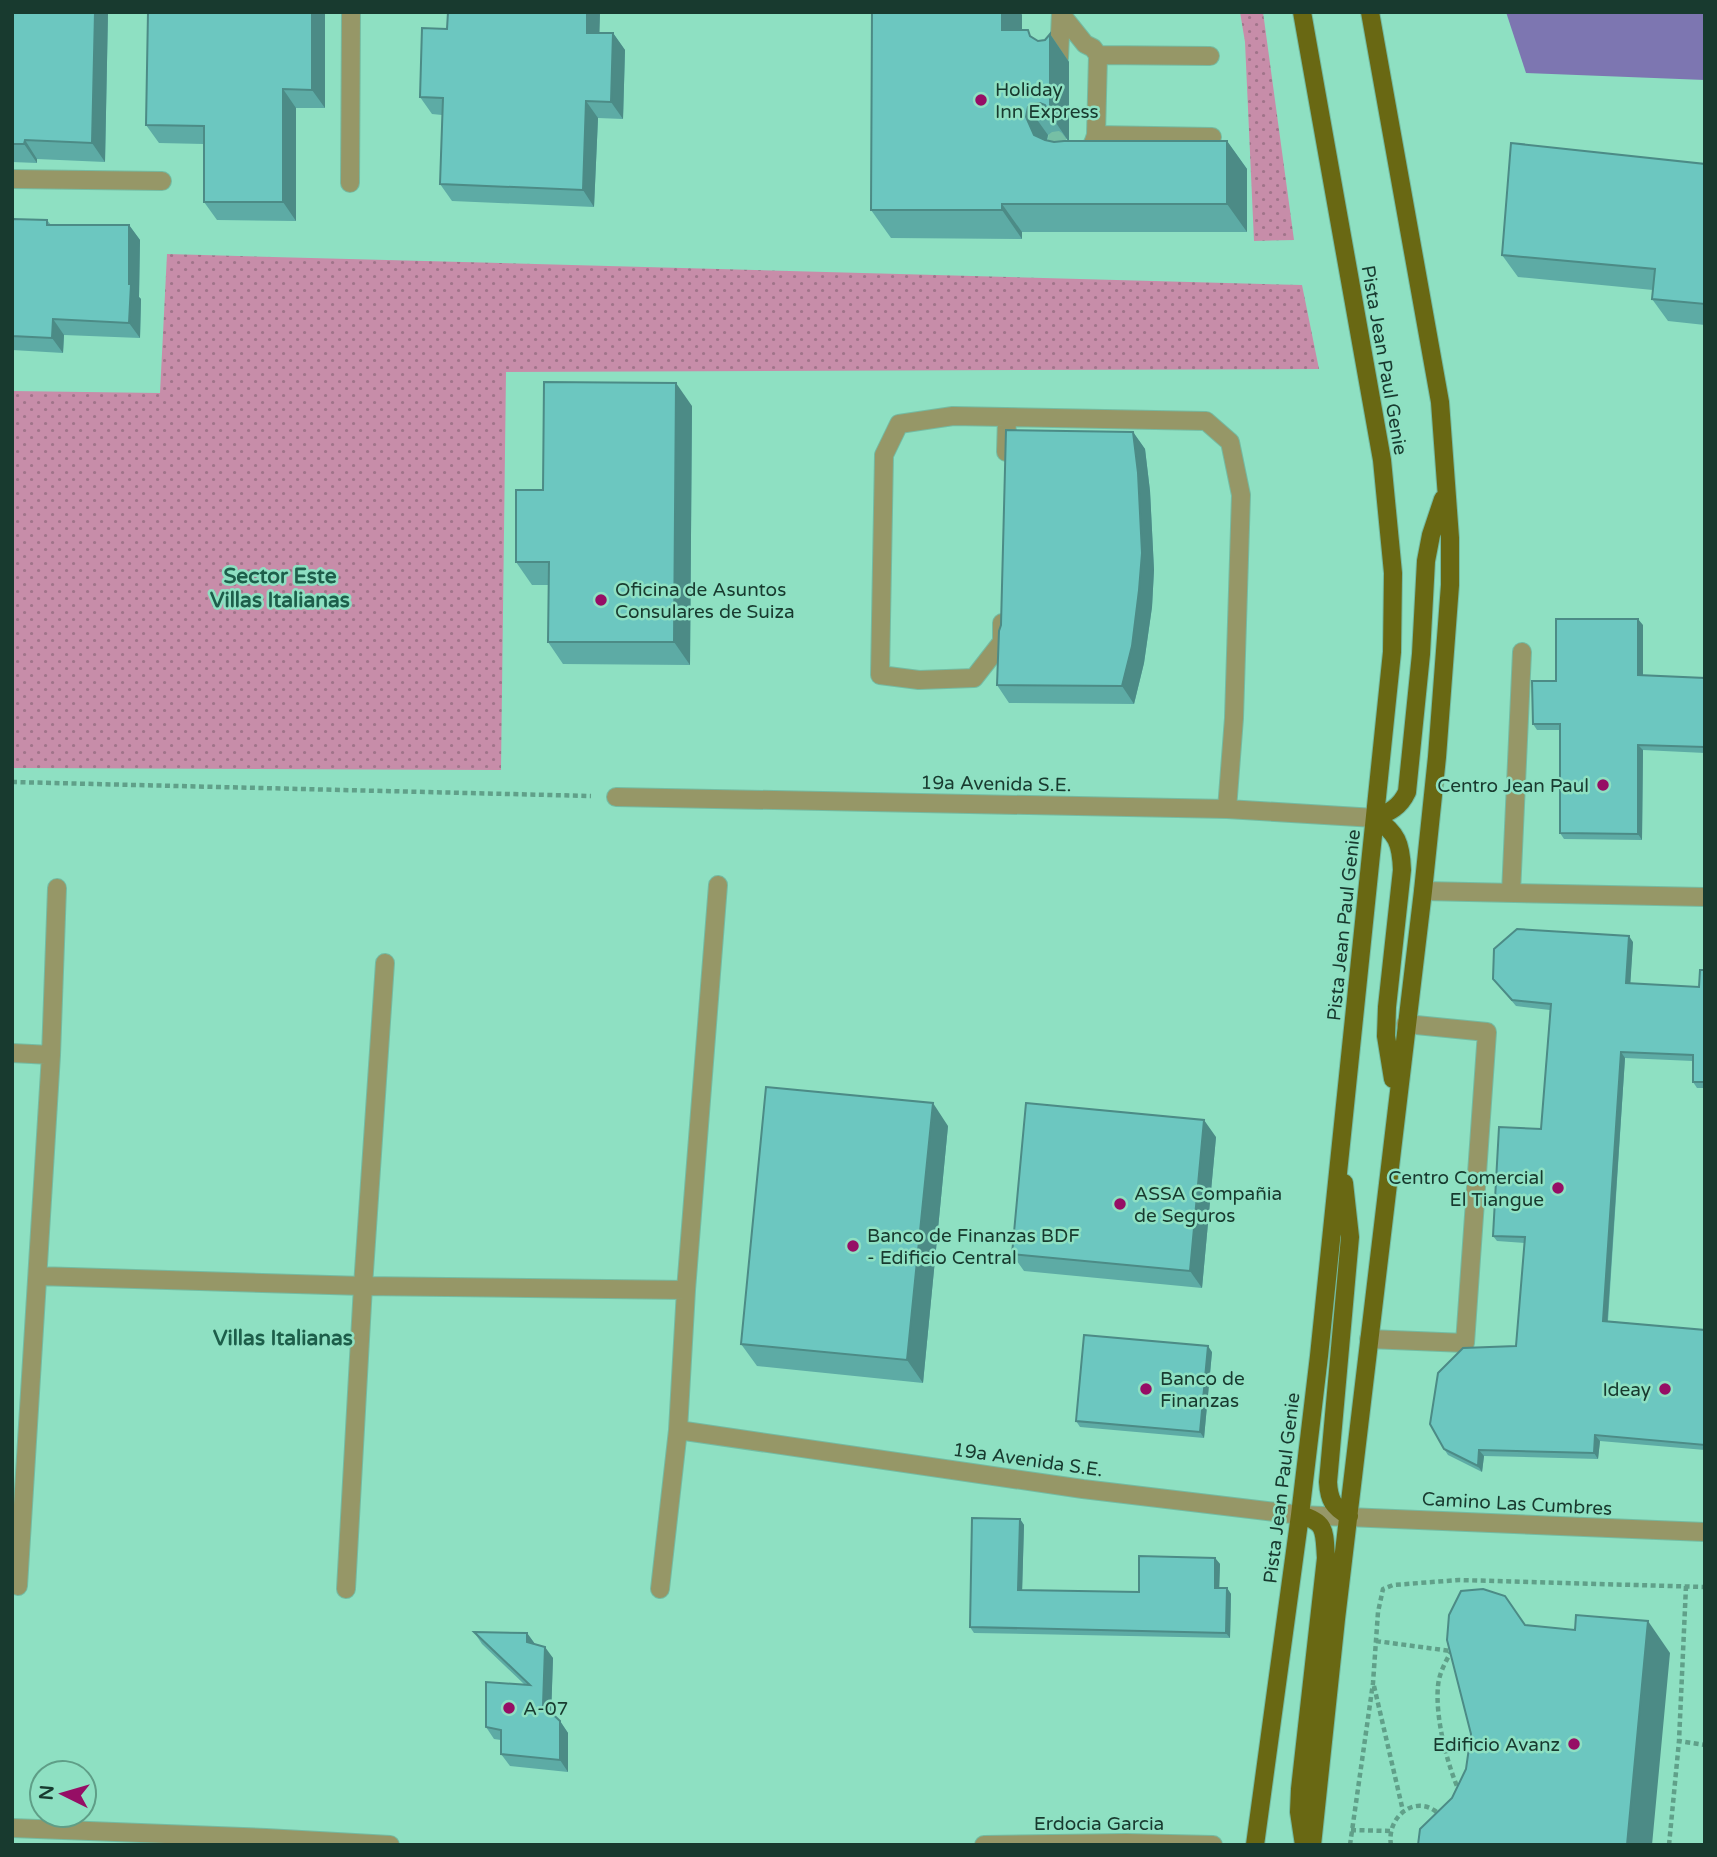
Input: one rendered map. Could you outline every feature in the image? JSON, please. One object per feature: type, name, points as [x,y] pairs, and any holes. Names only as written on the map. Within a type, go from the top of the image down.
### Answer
[{"type":"main road","name":"Pista Jean Paul Genie","points":[[1255,1845],[1319,1356],[1392,652],[1393,573],[1382,460],[1302,12]]},
{"type":"main road","points":[[1312,1845],[1423,891],[1437,757],[1449,595],[1450,538],[1440,402],[1370,12]]},
{"type":"main road","points":[[1397,1101],[1387,1036],[1387,1007],[1402,870],[1401,849],[1394,834],[1375,818],[1399,806],[1407,792],[1426,561],[1447,485]]},
{"type":"main road","points":[[1340,1157],[1350,1237],[1328,1494],[1338,1510],[1349,1516]]},
{"type":"main road","points":[[1300,1515],[1320,1523],[1324,1532],[1326,1558],[1300,1789],[1299,1812],[1304,1845]]},
{"type":"street","points":[[350,183],[351,12]]},
{"type":"street","points":[[1061,13],[1085,44],[1093,48],[1098,55],[1096,135],[1092,147],[1080,158],[1068,159],[1062,155]]},
{"type":"street","points":[[1059,58],[1061,13]]},
{"type":"street","points":[[1098,55],[1210,55]]},
{"type":"street","points":[[1096,135],[1212,137]]},
{"type":"street","points":[[12,179],[162,181]]},
{"type":"street","points":[[1003,602],[1002,642],[974,678],[919,680],[880,675],[884,455],[900,424],[953,416],[1206,421],[1230,442],[1241,495],[1234,718],[1227,809]]},
{"type":"street","points":[[1006,470],[1007,417]]},
{"type":"street","points":[[1511,892],[1522,652]]},
{"type":"street","name":"19a Avenida S.E.","points":[[616,797],[1227,809],[1375,818]]},
{"type":"street","points":[[660,1589],[678,1430],[686,1290],[718,885]]},
{"type":"street","points":[[18,1586],[19,1441],[38,1276],[51,1055],[57,888]]},
{"type":"street","points":[[1423,891],[1705,897]]},
{"type":"street","points":[[346,1589],[385,963]]},
{"type":"street","points":[[1369,1339],[1465,1343],[1487,1032],[1406,1024]]},
{"type":"street","points":[[12,1053],[51,1055]]},
{"type":"street","points":[[38,1276],[363,1286],[686,1290]]},
{"type":"street","name":"19a Avenida S.E.","points":[[678,1430],[1083,1489],[1300,1515],[1328,1515]]},
{"type":"street","name":"Camino Las Cumbres","points":[[1328,1515],[1705,1532]]},
{"type":"street","points":[[12,1828],[390,1845]]},
{"type":"street","name":"Erdocia Garcia","points":[[984,1845],[1213,1845]]},
{"type":"path","points":[[12,782],[616,797]]},
{"type":"path","points":[[1460,1580],[1466,1589]]},
{"type":"path","points":[[1350,1845],[1383,1589],[1393,1585],[1460,1580],[1705,1587]]},
{"type":"path","points":[[1669,1845],[1679,1741],[1686,1586]]},
{"type":"path","points":[[1376,1641],[1451,1651]]},
{"type":"path","points":[[1458,1642],[1443,1668],[1438,1685],[1444,1748],[1460,1795]]},
{"type":"path","points":[[1373,1683],[1403,1811]]},
{"type":"path","points":[[1679,1741],[1705,1745]]},
{"type":"path","points":[[1391,1845],[1390,1831],[1403,1811],[1425,1807],[1436,1811],[1444,1820]]},
{"type":"path","points":[[1351,1830],[1390,1831]]},
{"type":"shaded area","points":[[1240,12],[1263,12],[1294,240],[1254,241],[1245,42]]},
{"type":"shaded area","points":[[1506,12],[1705,12],[1705,80],[1526,73]]},
{"type":"shaded area","points":[[167,254],[1302,285],[1319,369],[506,372],[501,770],[12,768],[12,391],[160,393]]},
{"type":"building","points":[[12,12],[95,12],[92,143],[25,140],[24,144],[12,144]]},
{"type":"building","points":[[148,12],[312,12],[312,90],[283,89],[283,202],[204,202],[204,126],[146,125]]},
{"type":"building","points":[[448,12],[587,12],[587,33],[613,33],[611,102],[586,101],[583,190],[440,184],[443,98],[420,97],[422,28],[447,29]]},
{"type":"building","name":"Holiday Inn Express","points":[[872,12],[1002,12],[1002,30],[1028,30],[1030,36],[1038,41],[1045,40],[1050,34],[1050,114],[1045,105],[1040,103],[1028,107],[1026,117],[1034,135],[1054,142],[1227,141],[1227,204],[1002,204],[1002,210],[871,210]]},
{"type":"building","points":[[1511,143],[1705,164],[1705,304],[1652,299],[1655,269],[1502,255]]},
{"type":"building","points":[[12,219],[47,220],[47,225],[129,225],[129,323],[53,319],[52,338],[12,336]]},
{"type":"building","points":[[544,382],[676,383],[674,642],[548,642],[549,562],[516,562],[516,490],[543,490]]},
{"type":"building","points":[[1006,430],[1133,432],[1142,553],[1132,646],[1122,686],[997,685]]},
{"type":"building","name":"Centro Jean Paul","points":[[1556,619],[1638,619],[1638,675],[1705,678],[1705,747],[1638,745],[1638,834],[1560,833],[1560,724],[1533,724],[1532,681],[1556,681]]},
{"type":"building","name":"Centro Comercial El Tiangue","points":[[1517,929],[1629,936],[1626,983],[1699,987],[1700,970],[1705,970],[1705,1082],[1693,1082],[1693,1055],[1621,1052],[1603,1321],[1705,1330],[1705,1445],[1595,1435],[1594,1453],[1479,1450],[1478,1466],[1444,1449],[1430,1424],[1438,1373],[1463,1348],[1516,1346],[1525,1237],[1493,1236],[1499,1127],[1541,1129],[1551,1004],[1512,1000],[1493,979],[1494,949]]},
{"type":"building","name":"Banco de Finanzas BDF - Edificio Central","points":[[766,1087],[933,1103],[907,1360],[741,1344]]},
{"type":"building","name":"ASSA Compañia de Seguros","points":[[1026,1103],[1204,1120],[1190,1271],[1012,1254]]},
{"type":"building","name":"Banco de Finanzas","points":[[1084,1335],[1208,1346],[1200,1432],[1076,1421]]},
{"type":"building","points":[[972,1518],[1020,1519],[1018,1590],[1139,1592],[1139,1556],[1215,1558],[1215,1588],[1227,1588],[1226,1633],[970,1627]]},
{"type":"building","name":"Edificio Avanz","points":[[1483,1589],[1505,1596],[1525,1625],[1575,1630],[1576,1615],[1648,1621],[1627,1845],[1418,1845],[1420,1829],[1452,1798],[1466,1769],[1471,1734],[1447,1640],[1449,1615],[1461,1591]]},
{"type":"building","name":"A-07","points":[[474,1632],[527,1633],[527,1642],[545,1647],[543,1705],[560,1721],[560,1760],[501,1754],[501,1730],[486,1727],[486,1682],[530,1685]]},
{"type":"tunnel","points":[[1057,142],[1058,107]]},
{"type":"place","name":"Holiday Inn Express","points":[[981,100]]},
{"type":"place","name":"Oficina de Asuntos Consulares de Suiza","points":[[601,600]]},
{"type":"place","name":"Centro Jean Paul","points":[[1603,785]]},
{"type":"place","name":"Centro Comercial El Tiangue","points":[[1558,1188]]},
{"type":"place","name":"ASSA Compañia de Seguros","points":[[1120,1204]]},
{"type":"place","name":"Banco de Finanzas BDF - Edificio Central","points":[[853,1246]]},
{"type":"place","name":"Banco de Finanzas","points":[[1146,1389]]},
{"type":"place","name":"Ideay","points":[[1665,1389]]},
{"type":"place","name":"A-07","points":[[509,1708]]},
{"type":"place","name":"Edificio Avanz","points":[[1574,1744]]},
{"type":"district","name":"Sector Este Villas Italianas","points":[[280,588]]},
{"type":"district","name":"Villas Italianas","points":[[283,1338]]}]
